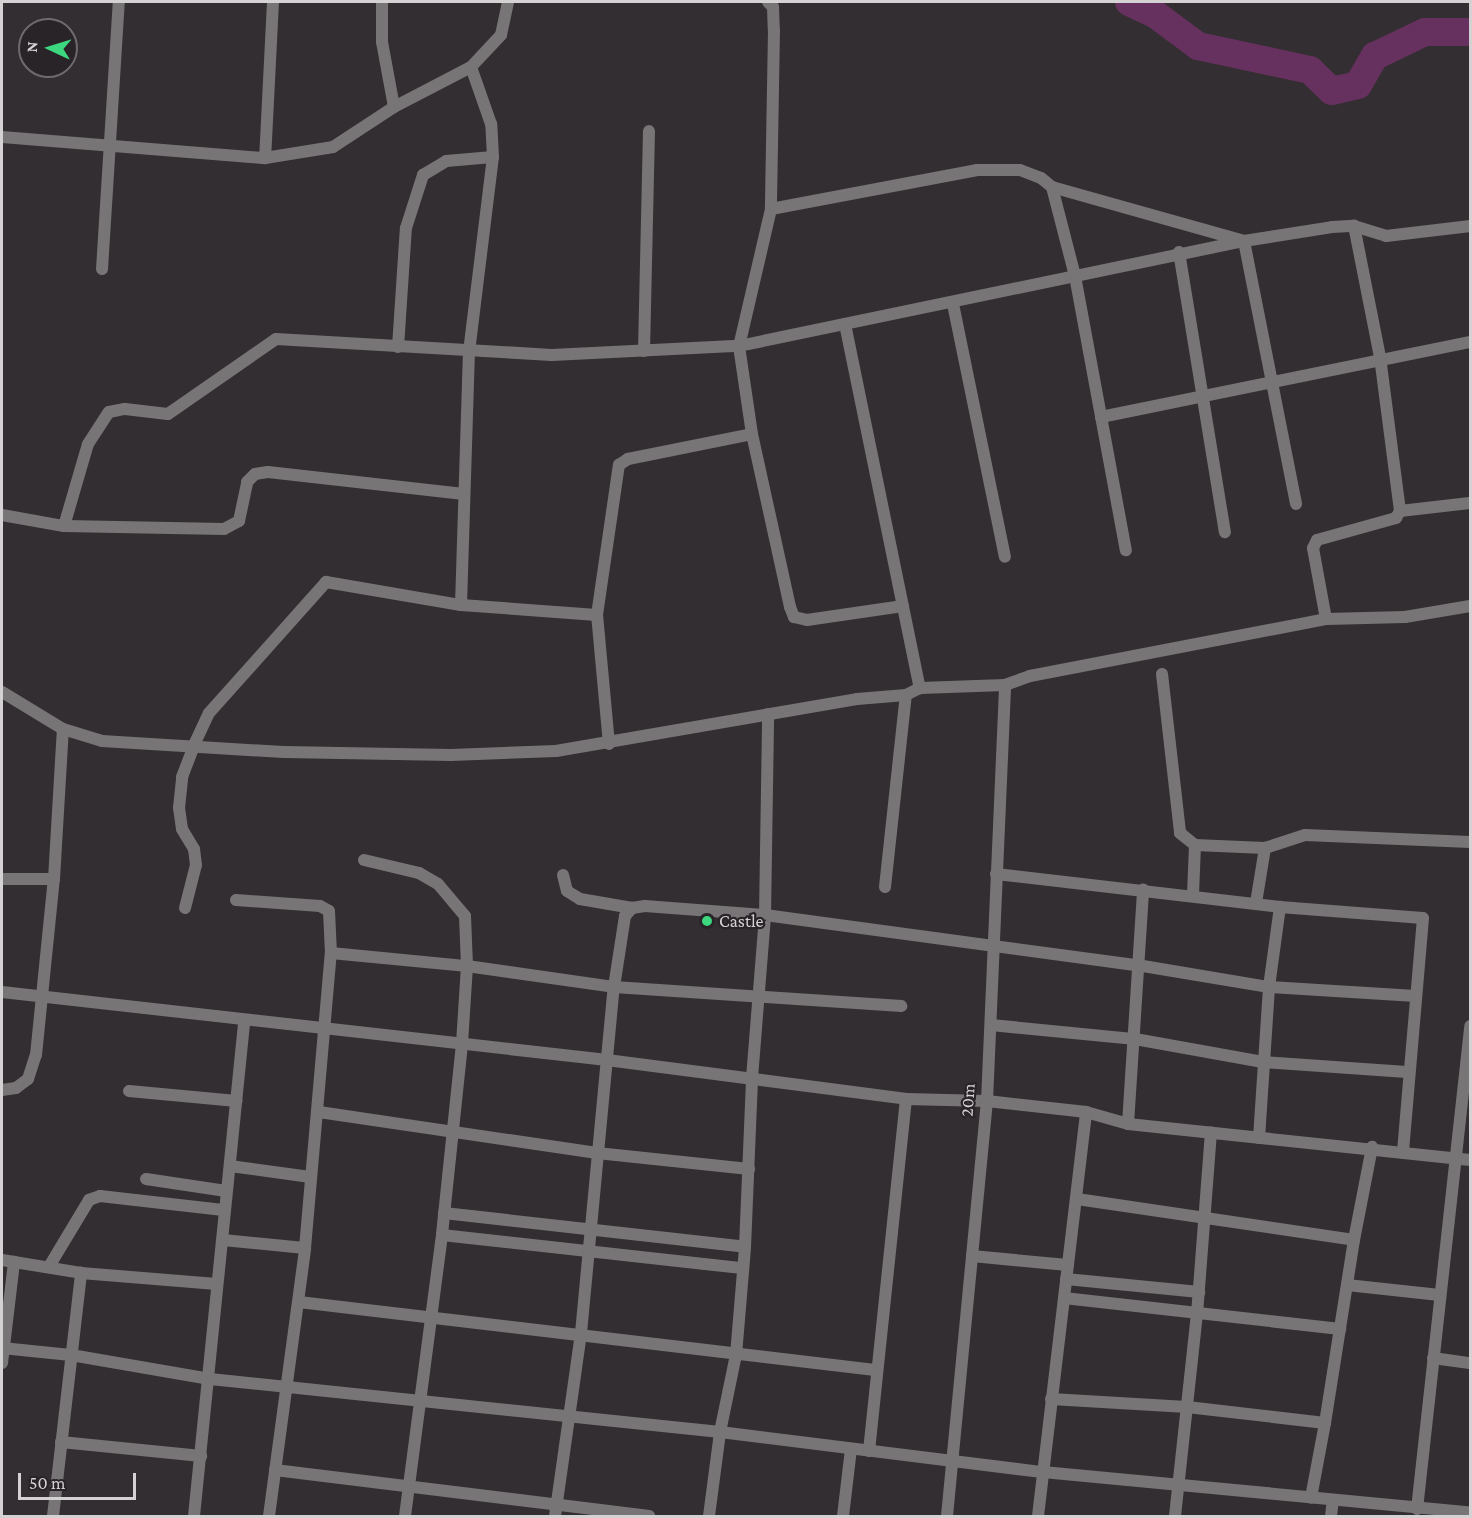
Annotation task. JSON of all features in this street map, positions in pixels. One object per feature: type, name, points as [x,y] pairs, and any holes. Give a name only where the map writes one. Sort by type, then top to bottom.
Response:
[{"type":"street","points":[[102,269],[119,2]]},
{"type":"street","points":[[265,158],[273,2]]},
{"type":"street","points":[[382,2],[382,42],[394,107]]},
{"type":"street","points":[[2,137],[265,158],[333,147],[394,107],[471,67],[501,35],[508,2]]},
{"type":"street","points":[[768,2],[773,7],[774,30],[771,209],[739,346],[752,434],[794,617],[807,620],[903,606]]},
{"type":"street","points":[[461,605],[469,352],[493,157],[491,124],[471,67]]},
{"type":"street","points":[[644,351],[649,131]]},
{"type":"street","points":[[398,347],[406,228],[423,175],[446,161],[493,157]]},
{"type":"street","points":[[771,209],[977,170],[1020,170],[1041,178],[1052,187],[1244,241]]},
{"type":"street","points":[[1052,187],[1075,276],[1126,550]]},
{"type":"street","points":[[64,526],[88,444],[109,412],[125,409],[168,414],[276,339],[469,352],[552,355],[739,346],[953,304],[1179,252],[1244,241],[1354,226],[1386,236],[1470,226]]},
{"type":"street","points":[[1326,619],[1313,548],[1317,540],[1396,518],[1400,512],[1380,357],[1354,226]]},
{"type":"street","points":[[1244,241],[1296,504]]},
{"type":"street","points":[[1179,252],[1225,532]]},
{"type":"street","points":[[953,304],[1005,556]]},
{"type":"street","points":[[845,324],[920,687]]},
{"type":"street","points":[[1101,417],[1380,357],[1470,342]]},
{"type":"street","points":[[609,744],[597,615],[614,480],[619,465],[628,459],[752,434]]},
{"type":"street","points":[[2,515],[64,526],[232,528],[239,521],[246,482],[255,474],[268,472],[464,494]]},
{"type":"street","points":[[1400,512],[1470,502]]},
{"type":"street","points":[[185,908],[196,865],[194,849],[182,829],[179,808],[182,777],[194,745],[209,713],[326,582],[461,605],[597,615]]},
{"type":"street","points":[[2,692],[63,729],[102,741],[284,752],[451,755],[556,751],[609,744],[768,714],[906,695],[920,687],[1005,685],[1030,676],[1326,619],[1406,617],[1470,606]]},
{"type":"street","points":[[1162,674],[1180,833],[1195,845],[1265,848],[1305,835],[1470,843]]},
{"type":"street","name":"20m","points":[[947,1516],[987,1101],[1005,685]]},
{"type":"street","points":[[885,887],[906,695]]},
{"type":"street","points":[[709,1516],[720,1432],[736,1355],[745,1247],[752,1078],[765,915],[768,714]]},
{"type":"street","points":[[2,1090],[16,1088],[28,1079],[36,1055],[44,995],[54,879],[63,729]]},
{"type":"street","points":[[1193,895],[1195,845]]},
{"type":"street","points":[[1256,903],[1265,848]]},
{"type":"street","points":[[364,860],[419,873],[450,895],[465,916],[467,966],[462,1044],[442,1235],[418,1401],[405,1516]]},
{"type":"street","points":[[996,874],[1143,889],[1280,907],[1423,918],[1407,1072],[1402,1152]]},
{"type":"street","points":[[563,875],[567,891],[580,899],[632,908],[645,906],[765,915],[1137,965],[1269,987],[1416,996]]},
{"type":"street","points":[[2,879],[54,879]]},
{"type":"street","points":[[1128,1124],[1143,889]]},
{"type":"street","points":[[236,900],[320,906],[329,911],[331,953],[319,1112],[310,1177],[299,1302],[269,1516]]},
{"type":"street","points":[[1259,1138],[1269,987],[1280,907]]},
{"type":"street","points":[[556,1511],[581,1333],[614,987],[625,916],[632,908]]},
{"type":"street","points":[[331,953],[467,966],[614,987],[901,1006]]},
{"type":"street","points":[[2,992],[44,995],[244,1022],[607,1060],[906,1099],[987,1101],[1086,1112],[1128,1124],[1372,1147],[1470,1160]]},
{"type":"street","points":[[194,1516],[210,1379],[217,1284],[223,1240],[223,1210],[230,1166],[244,1022]]},
{"type":"street","points":[[991,1025],[1135,1039],[1263,1062],[1407,1072]]},
{"type":"street","points":[[1417,1509],[1470,1026]]},
{"type":"street","points":[[129,1091],[237,1101]]},
{"type":"street","points":[[869,1451],[875,1370],[906,1099]]},
{"type":"street","points":[[319,1112],[597,1153],[750,1168]]},
{"type":"street","points":[[1038,1516],[1086,1112]]},
{"type":"street","points":[[1175,1516],[1197,1314],[1211,1133]]},
{"type":"street","points":[[1311,1498],[1354,1240],[1372,1147]]},
{"type":"street","points":[[230,1166],[310,1177]]},
{"type":"street","points":[[146,1179],[226,1191]]},
{"type":"street","points":[[50,1265],[89,1200],[100,1196],[223,1210]]},
{"type":"street","points":[[1077,1199],[1206,1216],[1354,1240]]},
{"type":"street","points":[[444,1213],[745,1247]]},
{"type":"street","points":[[442,1235],[742,1268]]},
{"type":"street","points":[[223,1240],[305,1248]]},
{"type":"street","points":[[972,1256],[1068,1265]]},
{"type":"street","points":[[2,1363],[8,1261],[50,1265],[81,1273],[217,1284]]},
{"type":"street","points":[[53,1516],[81,1273]]},
{"type":"street","points":[[1066,1279],[1199,1292]]},
{"type":"street","points":[[1347,1285],[1439,1295]]},
{"type":"street","points":[[1064,1298],[1340,1329]]},
{"type":"street","points":[[299,1302],[432,1315],[736,1355],[875,1370]]},
{"type":"street","points":[[2,1348],[71,1355],[210,1379],[720,1432],[1043,1472],[1417,1509],[1470,1512]]},
{"type":"street","points":[[1433,1358],[1470,1363]]},
{"type":"street","points":[[1051,1399],[1187,1407],[1325,1423]]},
{"type":"street","points":[[61,1442],[201,1456]]},
{"type":"street","points":[[843,1516],[851,1449]]},
{"type":"street","points":[[275,1470],[408,1484],[556,1511],[650,1516]]},
{"type":"street","points":[[1331,1516],[1333,1500]]},
{"type":"waterway","points":[[1129,2],[1155,14],[1198,46],[1310,70],[1332,91],[1358,85],[1375,56],[1425,32],[1470,32]]},
{"type":"place","name":"Castle","points":[[707,921]]}]
